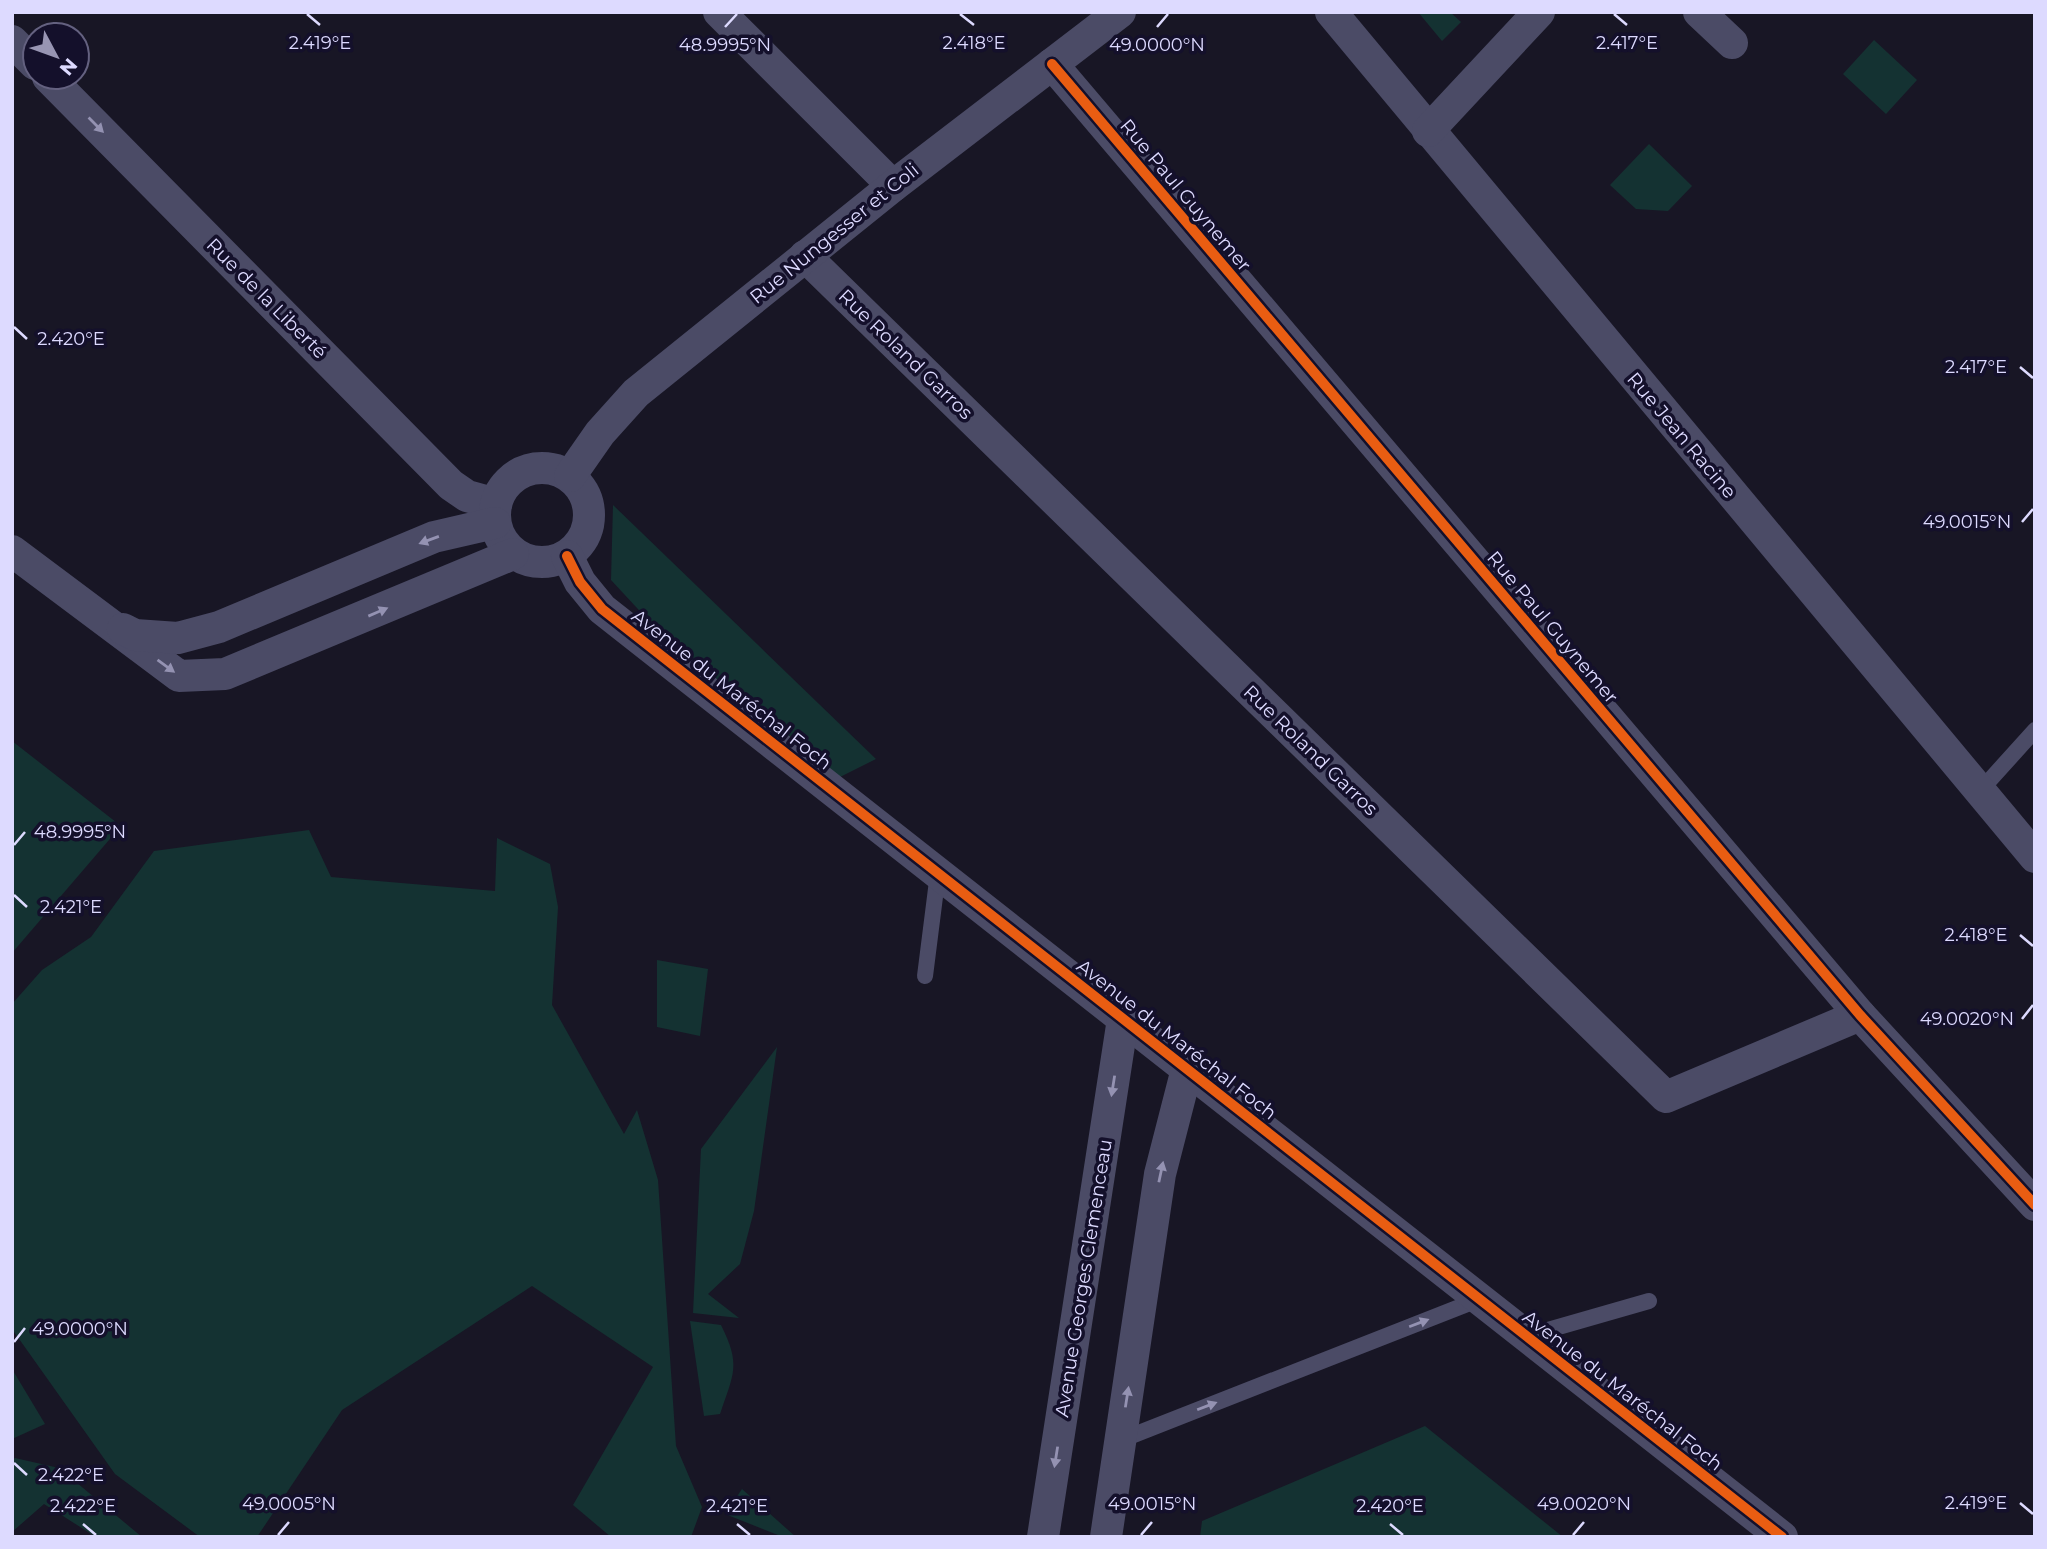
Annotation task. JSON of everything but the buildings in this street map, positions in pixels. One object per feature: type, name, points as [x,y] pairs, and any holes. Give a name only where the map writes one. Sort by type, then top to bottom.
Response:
[{"type":"street","points":[[719,12],[893,186]]},
{"type":"street","name":"Rue Nungesser et Coli","points":[[570,476],[600,433],[636,393],[893,186],[1120,12]]},
{"type":"street","name":"Rue Jean Racine","points":[[1331,12],[2035,857]]},
{"type":"street","points":[[1429,131],[1539,12]]},
{"type":"street","points":[[1699,12],[1732,43]]},
{"type":"street","name":"Rue Paul Guynemer","points":[[1052,64],[1860,1016],[2035,1205]]},
{"type":"street","name":"Rue de la Liberté","points":[[62,91],[451,485],[495,513]]},
{"type":"street","name":"Rue Roland Garros","points":[[805,256],[1666,1097],[1860,1016]]},
{"type":"street","points":[[535,468],[554,469],[570,476],[583,490],[590,508],[589,527],[581,544],[567,556],[550,562],[531,562],[513,554],[501,540],[495,513],[504,486],[517,474],[535,468]]},
{"type":"street","points":[[91,612],[135,635],[178,638],[219,627],[495,513]]},
{"type":"street","points":[[12,551],[179,676],[225,674],[513,554]]},
{"type":"street","name":"Avenue du Maréchal Foch","points":[[567,556],[580,582],[602,609],[1782,1537]]},
{"type":"street","name":"Avenue Georges Clemenceau","points":[[1043,1537],[1123,1019]]},
{"type":"street","points":[[1106,1537],[1160,1174],[1187,1069]]},
{"type":"lane","points":[[1980,791],[2035,730]]},
{"type":"lane","points":[[925,976],[938,873]]},
{"type":"lane","points":[[1121,1440],[1480,1299]]},
{"type":"lane","points":[[1527,1336],[1649,1301]]},
{"type":"green space","points":[[1418,12],[1450,12],[1461,22],[1442,41]]},
{"type":"green space","points":[[1874,40],[1917,80],[1886,114],[1843,74]]},
{"type":"green space","points":[[1649,144],[1692,186],[1668,211],[1636,209],[1610,185]]},
{"type":"green space","points":[[613,505],[876,759],[836,779],[688,663],[611,580]]},
{"type":"green space","points":[[12,741],[121,826],[12,953]]},
{"type":"green space","points":[[309,830],[331,877],[495,891],[497,838],[550,864],[558,907],[552,1005],[624,1134],[637,1110],[658,1180],[676,1446],[702,1507],[691,1537],[611,1537],[573,1505],[653,1367],[532,1286],[342,1410],[257,1537],[200,1537],[115,1474],[12,1329],[12,1004],[42,970],[91,937],[154,851]]},
{"type":"green space","points":[[657,960],[708,969],[700,1036],[657,1027]]},
{"type":"green space","points":[[777,1047],[754,1211],[740,1264],[708,1294],[739,1318],[693,1313],[701,1149]]},
{"type":"green space","points":[[690,1321],[721,1325],[731,1350],[732,1378],[720,1414],[704,1416]]},
{"type":"green space","points":[[12,1369],[45,1424],[12,1439]]},
{"type":"green space","points":[[1425,1426],[1563,1537],[1200,1537],[1202,1521]]},
{"type":"green space","points":[[15,1458],[59,1468],[142,1537],[96,1537],[44,1504],[12,1532],[12,1460]]},
{"type":"green space","points":[[742,1489],[796,1537],[783,1537],[725,1514]]},
{"type":"cycle path","points":[[1052,64],[1860,1015],[2035,1205]]},
{"type":"cycle path","points":[[567,556],[580,582],[602,609],[1782,1537]]}]
